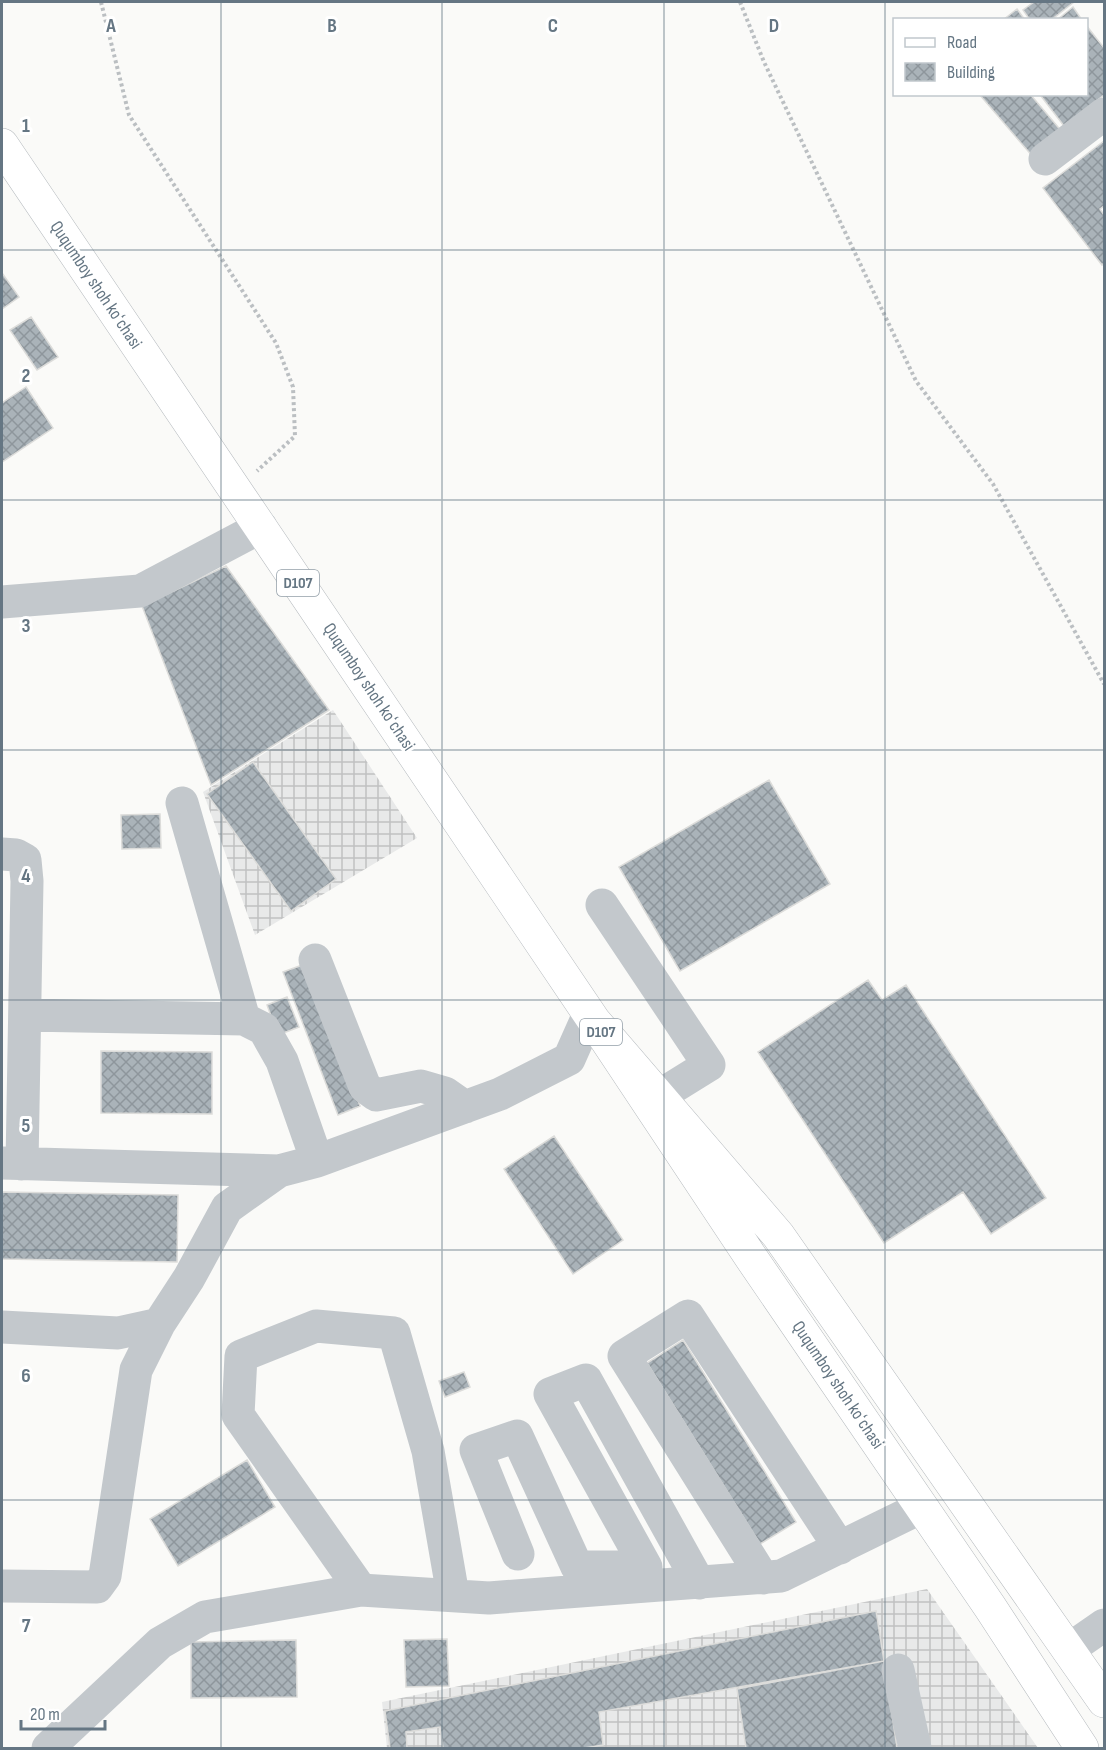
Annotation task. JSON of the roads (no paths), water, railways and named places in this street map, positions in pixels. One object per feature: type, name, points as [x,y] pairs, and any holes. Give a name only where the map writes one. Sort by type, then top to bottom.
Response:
[{"type":"main road","name":"Ququmboy shoh koʻchasi","points":[[2,145],[743,1247],[922,1508],[1082,1749]]},
{"type":"main road","name":"Ququmboy shoh koʻchasi","points":[[591,1018],[778,1235],[1104,1701]]},
{"type":"street","points":[[1045,159],[1104,114]]},
{"type":"street","points":[[2,603],[140,591],[261,527]]},
{"type":"street","points":[[182,803],[244,1019]]},
{"type":"street","points":[[2,854],[16,855],[25,860],[27,881],[25,1015],[12,1163],[279,1171],[317,1161],[500,1094],[569,1059],[591,1018]]},
{"type":"street","points":[[602,905],[710,1065],[659,1096]]},
{"type":"street","points":[[315,960],[365,1087],[376,1095],[421,1086],[445,1093],[465,1107]]},
{"type":"street","points":[[25,1015],[244,1019],[264,1029],[282,1061],[317,1161]]},
{"type":"street","points":[[2,1586],[97,1587],[105,1576],[136,1370],[159,1324],[189,1278],[227,1208],[279,1171]]},
{"type":"street","points":[[763,1578],[624,1356],[688,1316],[840,1548]]},
{"type":"street","points":[[2,1327],[118,1333],[159,1324]]},
{"type":"street","points":[[362,1590],[238,1415],[241,1356],[316,1326],[394,1333],[428,1451],[453,1595]]},
{"type":"street","points":[[518,1554],[476,1450],[517,1436],[576,1567],[646,1567],[549,1394],[586,1380],[699,1582]]},
{"type":"street","points":[[48,1749],[160,1643],[205,1617],[362,1590],[489,1598],[781,1576],[922,1508]]},
{"type":"street","points":[[1068,1650],[1104,1625]]},
{"type":"street","points":[[898,1670],[915,1749]]}]
